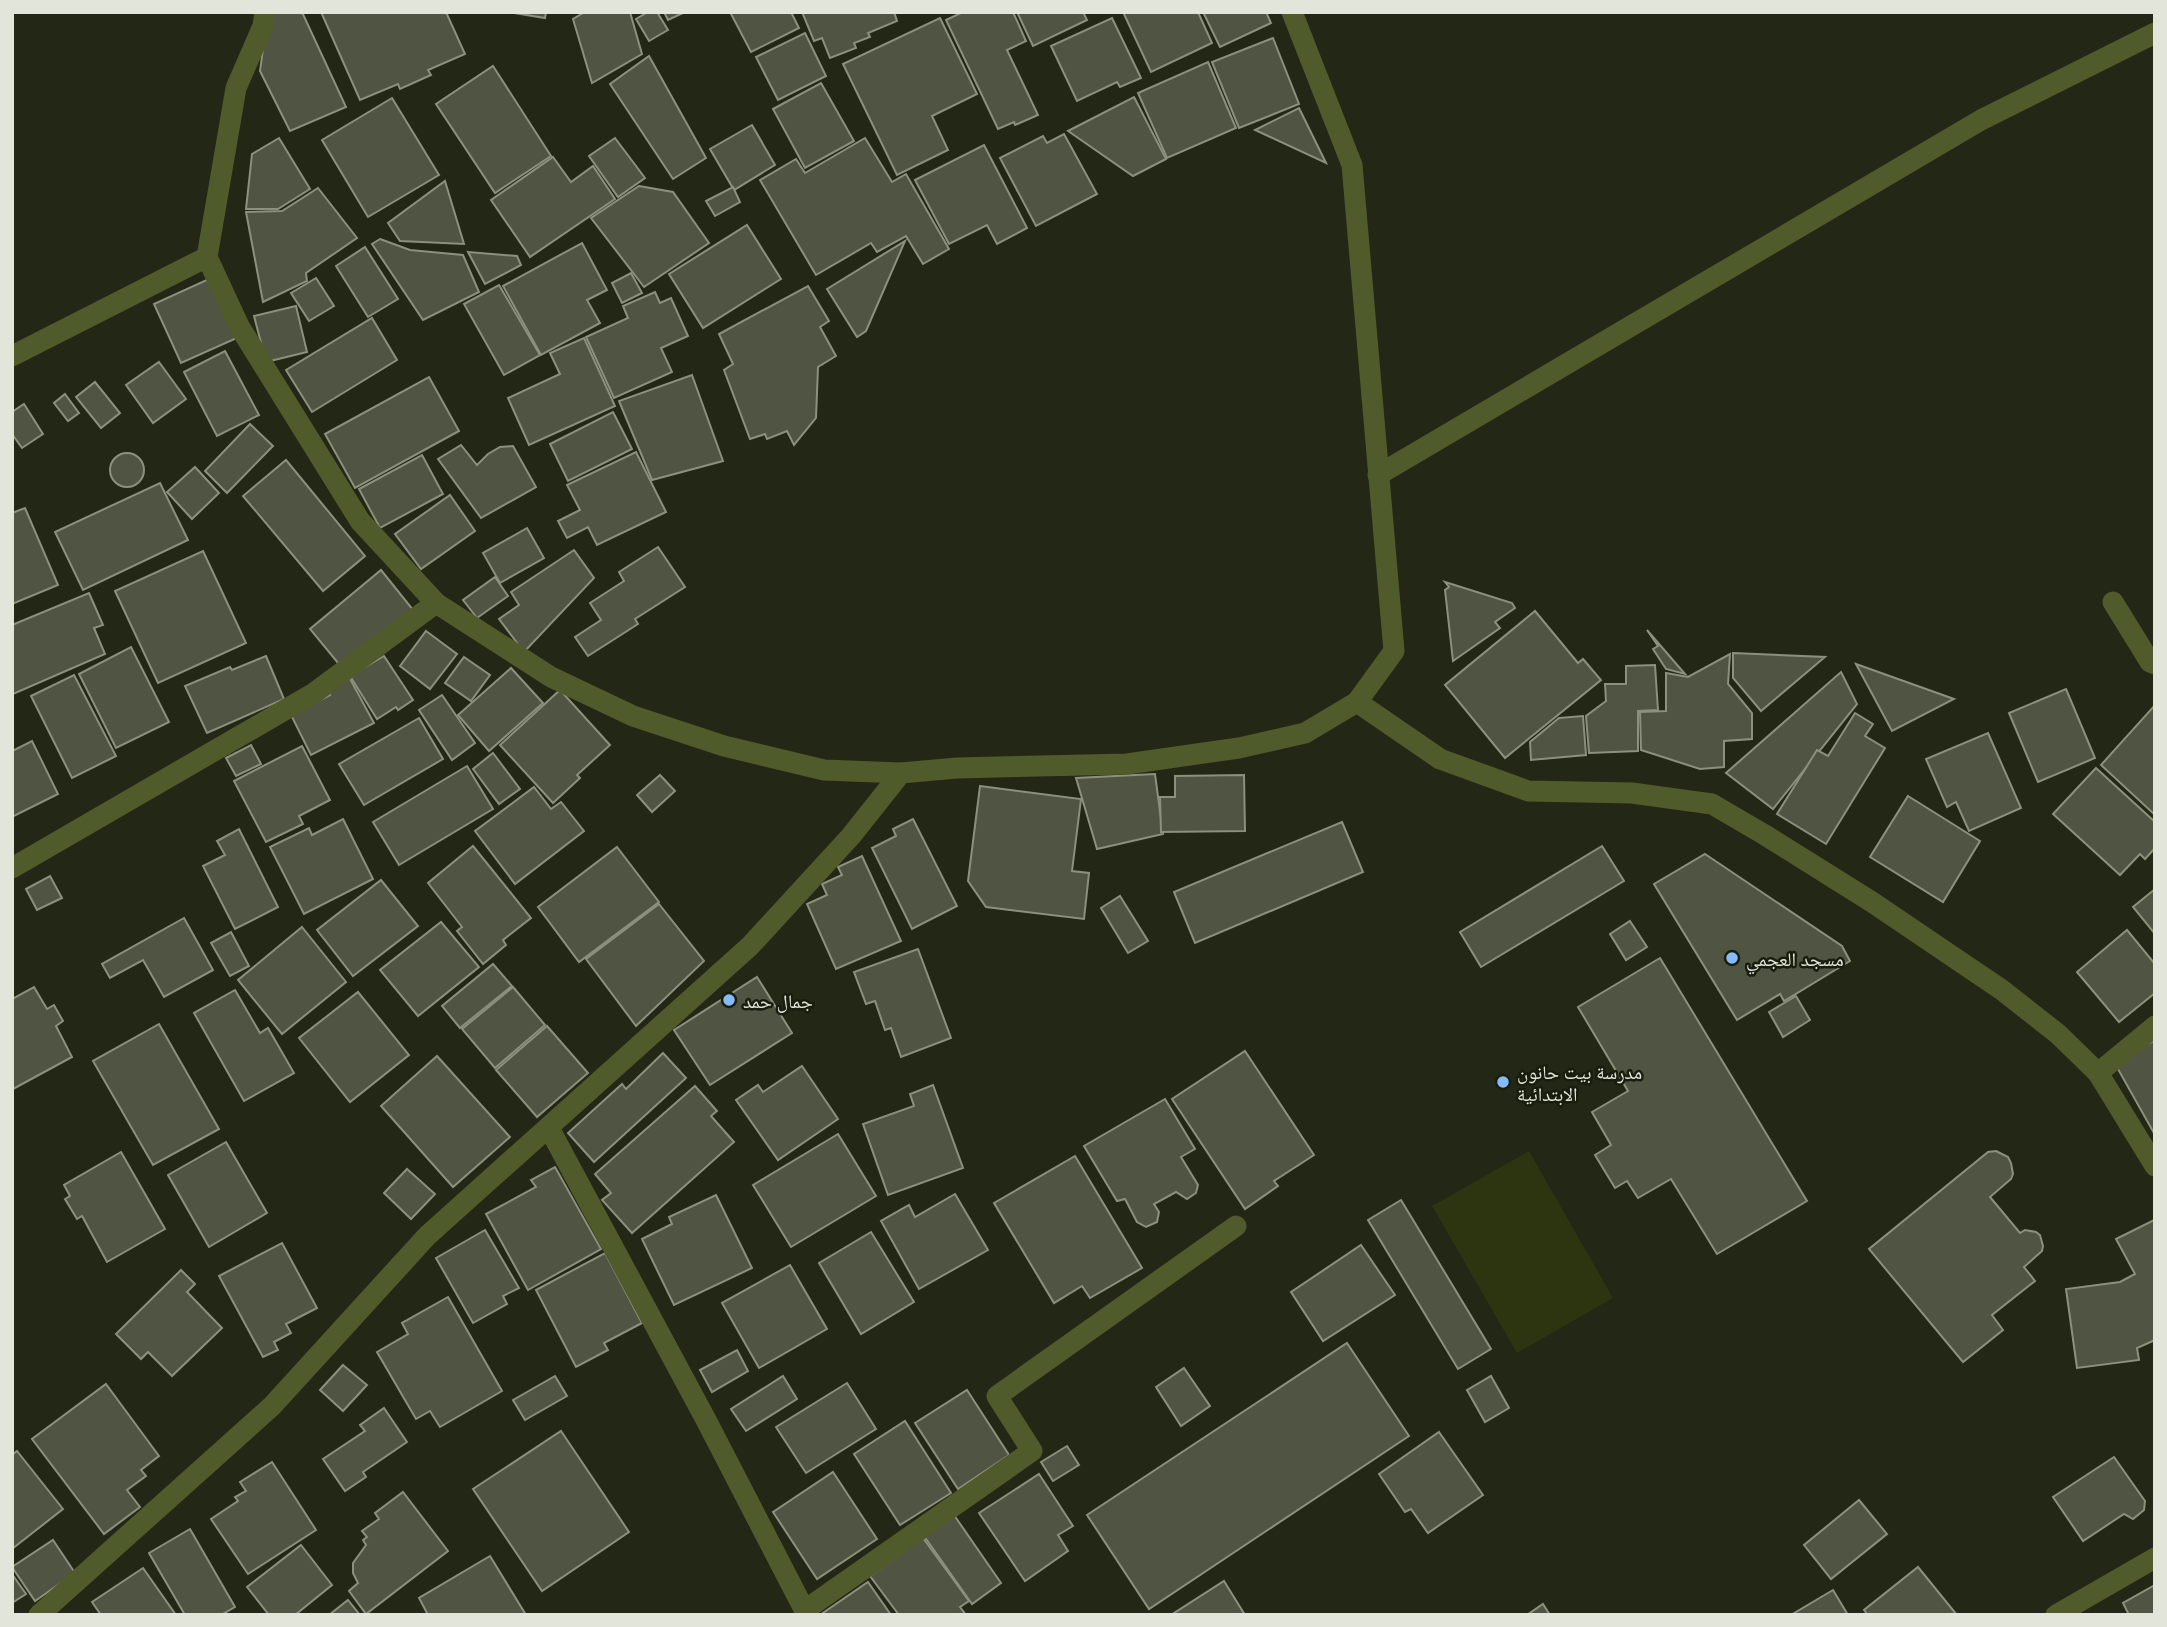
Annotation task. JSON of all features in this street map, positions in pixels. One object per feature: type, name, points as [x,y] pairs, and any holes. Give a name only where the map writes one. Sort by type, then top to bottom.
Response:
[{"type":"street","points":[[265,12],[263,26],[236,88],[207,257],[239,326],[360,521],[436,603],[551,677],[634,716],[724,746],[824,770],[901,773],[957,768],[1128,764],[1239,748],[1305,733],[1357,702],[1394,651],[1352,165],[1292,12]]},
{"type":"street","points":[[1378,475],[1981,120],[2155,33]]},
{"type":"street","points":[[12,356],[207,257]]},
{"type":"street","points":[[2113,602],[2150,662],[2155,664]]},
{"type":"street","points":[[12,868],[314,693],[436,603]]},
{"type":"street","points":[[1357,702],[1440,759],[1528,791],[1632,793],[1712,804],[1872,902],[2003,990],[2058,1034],[2098,1073],[2155,1167]]},
{"type":"street","points":[[39,1615],[272,1406],[427,1236],[750,946],[851,836],[901,773]]},
{"type":"street","points":[[2098,1073],[2155,1026]]},
{"type":"street","points":[[549,1128],[806,1612],[1032,1451],[997,1396],[1236,1226]]},
{"type":"street","points":[[2056,1615],[2155,1558]]},
{"type":"green space","points":[[1529,1151],[1613,1298],[1517,1353],[1432,1206]]},
{"type":"building","points":[[268,12],[302,12],[346,107],[290,131],[260,71]]},
{"type":"building","points":[[321,12],[446,12],[465,54],[428,70],[431,75],[400,89],[398,84],[360,100]]},
{"type":"building","points":[[508,12],[546,12],[545,18]]},
{"type":"building","points":[[585,12],[630,12],[642,54],[592,83],[573,19]]},
{"type":"building","points":[[648,12],[657,12],[668,30],[649,41],[636,19]]},
{"type":"building","points":[[664,12],[685,12],[668,20]]},
{"type":"building","points":[[730,12],[791,12],[799,28],[751,52]]},
{"type":"building","points":[[802,12],[894,12],[897,21],[868,33],[870,37],[854,43],[856,48],[830,58],[822,38],[814,41]]},
{"type":"building","points":[[963,12],[1013,12],[1026,41],[1007,50],[1038,115],[998,129],[946,20]]},
{"type":"building","points":[[1017,12],[1083,12],[1087,20],[1033,46]]},
{"type":"building","points":[[1123,12],[1198,12],[1212,43],[1151,72]]},
{"type":"building","points":[[1203,12],[1266,12],[1271,23],[1220,47]]},
{"type":"building","points":[[940,18],[977,94],[932,116],[948,150],[897,175],[843,64]]},
{"type":"building","points":[[1112,18],[1141,78],[1120,87],[1117,82],[1077,101],[1051,46]]},
{"type":"building","points":[[805,33],[826,76],[778,100],[756,57]]},
{"type":"building","points":[[1273,38],[1299,104],[1239,128],[1212,62]]},
{"type":"building","points":[[649,56],[706,158],[673,179],[610,84]]},
{"type":"building","points":[[1208,62],[1236,128],[1167,158],[1138,93]]},
{"type":"building","points":[[493,66],[551,156],[495,193],[436,104]]},
{"type":"building","points":[[821,83],[854,141],[805,168],[773,109]]},
{"type":"building","points":[[1134,97],[1166,159],[1133,176],[1068,131]]},
{"type":"building","points":[[392,98],[439,175],[368,217],[322,140]]},
{"type":"building","points":[[1299,108],[1326,163],[1255,130]]},
{"type":"building","points":[[752,125],[775,165],[734,190],[710,149]]},
{"type":"building","points":[[1064,134],[1097,194],[1036,226],[1000,158],[1043,136],[1047,143]]},
{"type":"building","points":[[279,138],[310,189],[278,209],[246,209],[252,154]]},
{"type":"building","points":[[615,138],[645,178],[618,197],[589,156]]},
{"type":"building","points":[[865,138],[892,182],[906,174],[949,249],[923,264],[906,236],[877,252],[871,243],[816,275],[760,180],[796,159],[805,173]]},
{"type":"building","points":[[984,145],[1027,228],[997,244],[987,225],[949,244],[915,180]]},
{"type":"building","points":[[553,157],[571,182],[593,166],[615,199],[530,257],[491,200]]},
{"type":"building","points":[[445,181],[464,244],[400,241],[388,223]]},
{"type":"building","points":[[639,186],[673,192],[709,243],[644,287],[591,218]]},
{"type":"building","points":[[733,187],[740,202],[715,216],[706,201]]},
{"type":"building","points":[[318,188],[357,238],[306,273],[307,281],[263,302],[246,212],[282,211]]},
{"type":"building","points":[[747,225],[781,279],[703,328],[669,274]]},
{"type":"building","points":[[380,239],[410,250],[463,255],[479,292],[423,320],[372,244]]},
{"type":"building","points":[[905,241],[866,331],[857,337],[827,289]]},
{"type":"building","points":[[582,243],[607,290],[587,300],[600,323],[541,355],[503,286]]},
{"type":"building","points":[[365,247],[398,299],[368,317],[336,266]]},
{"type":"building","points":[[468,252],[517,256],[521,265],[485,284]]},
{"type":"building","points":[[631,273],[642,293],[622,303],[612,283]]},
{"type":"building","points":[[211,278],[239,337],[181,363],[154,304]]},
{"type":"building","points":[[316,278],[334,306],[309,321],[291,293]]},
{"type":"building","points":[[499,285],[540,355],[504,375],[464,304]]},
{"type":"building","points":[[808,286],[829,321],[820,327],[836,356],[818,367],[816,418],[794,445],[787,431],[767,439],[765,434],[750,439],[724,370],[733,364],[719,334]]},
{"type":"building","points":[[655,292],[660,303],[671,298],[688,336],[661,348],[672,372],[614,398],[586,337],[628,318],[623,306]]},
{"type":"building","points":[[296,306],[307,352],[266,362],[254,316]]},
{"type":"building","points":[[372,318],[397,360],[312,412],[286,370]]},
{"type":"building","points":[[584,338],[615,406],[529,445],[508,398],[560,374],[550,353]]},
{"type":"building","points":[[225,351],[259,415],[217,436],[184,372]]},
{"type":"building","points":[[159,362],[186,399],[153,423],[126,385]]},
{"type":"building","points":[[692,375],[723,461],[652,480],[619,401]]},
{"type":"building","points":[[429,377],[459,431],[355,488],[325,434]]},
{"type":"building","points":[[95,382],[120,413],[101,428],[76,397]]},
{"type":"building","points":[[65,394],[79,413],[68,421],[54,403]]},
{"type":"building","points":[[24,404],[43,434],[22,448],[12,434],[12,412]]},
{"type":"building","points":[[613,412],[632,449],[568,481],[550,444]]},
{"type":"building","points":[[250,424],[273,446],[227,493],[205,471]]},
{"type":"building","points":[[461,445],[477,465],[500,447],[513,446],[536,487],[481,518],[438,459]]},
{"type":"building","points":[[636,452],[666,512],[597,545],[588,527],[567,538],[558,521],[580,510],[567,485]]},
{"type":"building","points":[[127,453],[139,458],[144,470],[139,482],[127,487],[115,482],[110,470],[115,458]]},
{"type":"building","points":[[422,455],[443,494],[380,528],[359,489]]},
{"type":"building","points":[[286,460],[365,556],[323,591],[243,496]]},
{"type":"building","points":[[195,467],[219,493],[192,519],[167,492]]},
{"type":"building","points":[[160,483],[188,540],[83,590],[55,532]]},
{"type":"building","points":[[450,495],[475,531],[421,569],[395,534]]},
{"type":"building","points":[[25,508],[58,585],[12,604],[12,513]]},
{"type":"building","points":[[527,528],[544,558],[500,583],[483,553]]},
{"type":"building","points":[[658,547],[685,587],[635,619],[638,624],[588,656],[575,637],[601,620],[590,603],[624,581],[619,572]]},
{"type":"building","points":[[574,550],[594,578],[524,652],[499,619],[519,605],[511,592]]},
{"type":"building","points":[[203,551],[246,643],[158,683],[115,591]]},
{"type":"building","points":[[381,570],[414,611],[343,669],[310,629]]},
{"type":"building","points":[[495,577],[508,596],[477,618],[463,600]]},
{"type":"building","points":[[1445,582],[1512,603],[1515,608],[1495,622],[1500,628],[1453,661],[1445,590],[1449,587]]},
{"type":"building","points":[[89,593],[103,625],[94,628],[105,654],[13,694],[12,625]]},
{"type":"building","points":[[1535,611],[1578,663],[1583,659],[1601,680],[1505,758],[1445,685]]},
{"type":"building","points":[[1647,630],[1685,674],[1666,669],[1653,649],[1658,646]]},
{"type":"building","points":[[426,631],[457,654],[430,689],[400,666]]},
{"type":"building","points":[[131,647],[169,722],[116,748],[79,674]]},
{"type":"building","points":[[1733,653],[1825,657],[1761,711],[1733,678]]},
{"type":"building","points":[[1730,654],[1728,684],[1752,713],[1752,739],[1724,741],[1724,767],[1700,769],[1641,750],[1640,712],[1666,711],[1666,673],[1688,677]]},
{"type":"building","points":[[266,656],[284,699],[207,733],[185,686],[230,667],[232,670]]},
{"type":"building","points":[[384,656],[413,700],[377,719],[350,676]]},
{"type":"building","points":[[464,657],[490,675],[471,701],[445,683]]},
{"type":"building","points":[[1856,664],[1954,699],[1892,731]]},
{"type":"building","points":[[1655,665],[1658,710],[1638,711],[1638,751],[1589,753],[1586,716],[1606,701],[1605,684],[1626,684],[1626,666]]},
{"type":"building","points":[[511,668],[543,703],[489,751],[458,715]]},
{"type":"building","points":[[1841,672],[1857,704],[1773,809],[1726,773]]},
{"type":"building","points":[[74,675],[116,756],[72,778],[31,696]]},
{"type":"building","points":[[348,675],[374,723],[311,755],[291,715],[330,695],[326,686]]},
{"type":"building","points":[[2066,689],[2095,758],[2038,782],[2009,713]]},
{"type":"building","points":[[560,690],[610,745],[577,775],[580,778],[553,803],[500,745]]},
{"type":"building","points":[[442,695],[475,743],[452,760],[419,710]]},
{"type":"building","points":[[2155,705],[2155,815],[2101,765]]},
{"type":"building","points":[[1855,713],[1873,724],[1865,736],[1885,748],[1826,844],[1777,814],[1817,750],[1828,756]]},
{"type":"building","points":[[1583,716],[1586,755],[1531,760],[1530,742],[1559,718]]},
{"type":"building","points":[[419,718],[443,759],[364,805],[339,764]]},
{"type":"building","points":[[1988,733],[2021,808],[1969,831],[1956,802],[1947,807],[1926,759]]},
{"type":"building","points":[[32,741],[58,794],[12,817],[12,751]]},
{"type":"building","points":[[251,745],[261,764],[236,776],[226,758]]},
{"type":"building","points":[[302,746],[330,800],[299,816],[303,824],[266,842],[234,781]]},
{"type":"building","points":[[493,753],[520,789],[499,804],[473,769]]},
{"type":"building","points":[[467,766],[493,809],[399,865],[373,822]]},
{"type":"building","points":[[2096,768],[2155,822],[2155,848],[2145,859],[2140,854],[2120,875],[2053,814]]},
{"type":"building","points":[[1155,774],[1163,834],[1097,849],[1076,778]]},
{"type":"building","points":[[660,775],[675,791],[652,812],[637,795]]},
{"type":"building","points":[[1244,775],[1245,831],[1161,832],[1160,797],[1175,797],[1175,776]]},
{"type":"building","points":[[980,786],[1081,799],[1072,871],[1089,873],[1084,919],[986,907],[968,881]]},
{"type":"building","points":[[534,787],[551,809],[561,802],[584,831],[515,884],[475,831]]},
{"type":"building","points":[[1908,796],[1980,841],[1943,902],[1870,857]]},
{"type":"building","points":[[343,819],[373,879],[304,914],[270,847],[309,828],[312,835]]},
{"type":"building","points":[[913,819],[957,906],[912,929],[872,848],[896,836],[893,829]]},
{"type":"building","points":[[1342,822],[1363,872],[1195,943],[1174,892]]},
{"type":"building","points":[[239,829],[278,907],[235,929],[203,866],[225,855],[217,841]]},
{"type":"building","points":[[473,846],[531,918],[503,940],[506,945],[483,964],[457,931],[462,927],[428,883]]},
{"type":"building","points":[[1602,846],[1624,881],[1481,967],[1460,932]]},
{"type":"building","points":[[617,847],[659,902],[579,962],[538,907]]},
{"type":"building","points":[[1705,854],[1842,946],[1850,961],[1784,1001],[1780,994],[1737,1020],[1654,884]]},
{"type":"building","points":[[862,856],[901,941],[836,969],[807,904],[827,895],[822,884],[842,875],[838,867]]},
{"type":"building","points":[[50,876],[62,898],[37,910],[26,889]]},
{"type":"building","points":[[381,880],[418,926],[353,976],[317,930]]},
{"type":"building","points":[[2155,889],[2155,934],[2133,907]]},
{"type":"building","points":[[1120,896],[1148,941],[1128,953],[1101,908]]},
{"type":"building","points":[[659,904],[704,961],[636,1026],[586,959]]},
{"type":"building","points":[[184,918],[213,970],[164,997],[143,960],[110,978],[102,964]]},
{"type":"building","points":[[1630,921],[1647,947],[1626,960],[1610,934]]},
{"type":"building","points":[[441,922],[479,967],[418,1016],[380,970]]},
{"type":"building","points":[[302,927],[346,982],[282,1034],[238,980]]},
{"type":"building","points":[[2127,930],[2155,964],[2155,993],[2119,1022],[2077,972]]},
{"type":"building","points":[[231,932],[249,966],[230,976],[211,943]]},
{"type":"building","points":[[918,949],[951,1038],[901,1057],[891,1028],[885,1030],[875,1001],[866,1004],[854,972]]},
{"type":"building","points":[[1660,958],[1807,1201],[1717,1254],[1671,1179],[1638,1198],[1627,1181],[1615,1188],[1595,1155],[1611,1145],[1592,1112],[1628,1091],[1578,1007]]},
{"type":"building","points":[[493,964],[512,986],[460,1028],[442,1006]]},
{"type":"building","points":[[757,977],[792,1033],[710,1085],[674,1030]]},
{"type":"building","points":[[34,987],[47,1009],[54,1005],[63,1021],[56,1026],[72,1057],[13,1089],[12,999]]},
{"type":"building","points":[[513,987],[545,1025],[495,1068],[462,1029]]},
{"type":"building","points":[[235,990],[260,1033],[268,1028],[294,1073],[244,1101],[194,1013]]},
{"type":"building","points":[[358,992],[409,1055],[350,1102],[299,1038]]},
{"type":"building","points":[[1796,996],[1810,1020],[1783,1037],[1769,1012]]},
{"type":"building","points":[[159,1024],[219,1129],[153,1165],[93,1061]]},
{"type":"building","points":[[547,1026],[588,1073],[537,1117],[496,1070]]},
{"type":"building","points":[[2155,1040],[2155,1135],[2114,1062]]},
{"type":"building","points":[[1245,1051],[1314,1155],[1274,1181],[1278,1186],[1245,1209],[1172,1099]]},
{"type":"building","points":[[663,1053],[686,1078],[594,1162],[568,1133],[622,1084],[626,1089]]},
{"type":"building","points":[[437,1056],[510,1137],[453,1187],[381,1106]]},
{"type":"building","points":[[802,1066],[838,1119],[778,1160],[736,1100],[758,1085],[763,1092]]},
{"type":"building","points":[[933,1085],[963,1168],[888,1195],[863,1124],[914,1106],[910,1094]]},
{"type":"building","points":[[695,1086],[717,1111],[711,1116],[734,1142],[632,1233],[602,1200],[611,1193],[595,1174]]},
{"type":"building","points":[[1165,1099],[1195,1149],[1181,1157],[1198,1185],[1196,1193],[1187,1199],[1176,1192],[1154,1204],[1159,1212],[1157,1222],[1146,1227],[1137,1222],[1125,1199],[1117,1201],[1084,1146]]},
{"type":"building","points":[[838,1134],[876,1196],[791,1247],[753,1185]]},
{"type":"building","points":[[226,1142],[267,1213],[209,1247],[168,1175]]},
{"type":"building","points":[[1996,1151],[2008,1157],[2013,1174],[2011,1179],[1990,1197],[2020,1233],[2025,1230],[2036,1232],[2040,1235],[2043,1246],[2042,1251],[2024,1267],[2035,1281],[1992,1315],[2003,1330],[1963,1362],[1869,1249],[1988,1152]]},
{"type":"building","points":[[121,1152],[165,1229],[107,1262],[82,1216],[77,1219],[65,1199],[70,1196],[64,1185]]},
{"type":"building","points":[[1075,1156],[1142,1268],[1090,1298],[1082,1286],[1054,1303],[994,1203]]},
{"type":"building","points":[[555,1167],[601,1249],[528,1290],[486,1214],[536,1187],[531,1180]]},
{"type":"building","points":[[407,1169],[435,1194],[411,1219],[384,1193]]},
{"type":"building","points":[[955,1194],[988,1250],[919,1289],[881,1221],[909,1205],[915,1217]]},
{"type":"building","points":[[716,1195],[752,1268],[674,1305],[642,1239],[672,1224],[669,1217]]},
{"type":"building","points":[[1401,1200],[1491,1349],[1458,1369],[1368,1220]]},
{"type":"building","points":[[2154,1220],[2155,1340],[2137,1348],[2139,1360],[2077,1368],[2066,1289],[2120,1282],[2135,1274],[2116,1239]]},
{"type":"building","points":[[485,1230],[519,1288],[503,1296],[507,1304],[473,1323],[436,1258]]},
{"type":"building","points":[[871,1232],[914,1302],[861,1334],[819,1263]]},
{"type":"building","points":[[282,1243],[317,1308],[286,1324],[291,1333],[274,1342],[278,1350],[263,1357],[219,1276]]},
{"type":"building","points":[[1361,1245],[1395,1295],[1323,1341],[1291,1292]]},
{"type":"building","points":[[605,1253],[642,1323],[604,1343],[608,1350],[576,1367],[536,1290]]},
{"type":"building","points":[[790,1265],[827,1329],[759,1368],[722,1303]]},
{"type":"building","points":[[181,1270],[195,1284],[187,1292],[222,1328],[172,1376],[148,1352],[141,1359],[116,1334]]},
{"type":"building","points":[[448,1297],[502,1391],[440,1427],[430,1411],[416,1419],[377,1352],[408,1334],[402,1323]]},
{"type":"building","points":[[1347,1343],[1409,1436],[1149,1609],[1087,1515]]},
{"type":"building","points":[[737,1350],[748,1371],[712,1392],[700,1370]]},
{"type":"building","points":[[343,1365],[367,1385],[343,1411],[320,1390]]},
{"type":"building","points":[[1184,1368],[1210,1406],[1181,1426],[1156,1387]]},
{"type":"building","points":[[555,1376],[567,1396],[525,1420],[513,1400]]},
{"type":"building","points":[[783,1376],[797,1399],[746,1431],[731,1409]]},
{"type":"building","points":[[1491,1376],[1509,1408],[1485,1422],[1467,1390]]},
{"type":"building","points":[[847,1383],[876,1429],[806,1473],[776,1427]]},
{"type":"building","points":[[106,1384],[159,1456],[141,1470],[146,1476],[127,1490],[140,1507],[104,1534],[32,1439]]},
{"type":"building","points":[[967,1390],[1009,1455],[958,1489],[915,1423]]},
{"type":"building","points":[[384,1408],[407,1442],[363,1472],[366,1477],[345,1491],[323,1459],[365,1431],[360,1425]]},
{"type":"building","points":[[905,1421],[951,1493],[900,1525],[854,1454]]},
{"type":"building","points":[[561,1431],[629,1532],[542,1591],[473,1489]]},
{"type":"building","points":[[1439,1432],[1483,1495],[1428,1533],[1411,1509],[1405,1512],[1379,1474]]},
{"type":"building","points":[[1067,1446],[1079,1465],[1053,1481],[1041,1462]]},
{"type":"building","points":[[17,1451],[63,1509],[12,1549],[12,1455]]},
{"type":"building","points":[[2114,1457],[2145,1501],[2144,1510],[2133,1519],[2124,1514],[2083,1541],[2053,1497]]},
{"type":"building","points":[[272,1462],[316,1530],[248,1574],[211,1519],[238,1501],[235,1497],[246,1491],[240,1482]]},
{"type":"building","points":[[833,1472],[877,1539],[817,1579],[773,1512]]},
{"type":"building","points":[[1039,1474],[1073,1526],[1058,1535],[1068,1551],[1025,1581],[979,1513]]},
{"type":"building","points":[[403,1492],[448,1551],[366,1614],[349,1591],[358,1583],[353,1573],[353,1563],[366,1545],[363,1540],[367,1537],[362,1531],[379,1519],[375,1513]]},
{"type":"building","points":[[1859,1500],[1887,1534],[1831,1579],[1804,1545]]},
{"type":"building","points":[[954,1515],[1001,1583],[972,1604],[924,1536]]},
{"type":"building","points":[[190,1529],[235,1607],[221,1615],[185,1615],[149,1553]]},
{"type":"building","points":[[923,1538],[969,1601],[960,1607],[966,1615],[899,1615],[870,1576]]},
{"type":"building","points":[[53,1540],[75,1573],[35,1601],[12,1567]]},
{"type":"building","points":[[301,1545],[332,1585],[295,1615],[269,1615],[247,1587]]},
{"type":"building","points":[[490,1556],[526,1615],[428,1615],[419,1598]]},
{"type":"building","points":[[1918,1567],[1957,1615],[1868,1615],[1864,1610]]},
{"type":"building","points":[[143,1568],[176,1615],[101,1615],[92,1602]]},
{"type":"building","points":[[12,1574],[26,1594],[12,1603]]},
{"type":"building","points":[[1224,1581],[1245,1615],[1171,1615]]},
{"type":"building","points":[[868,1582],[891,1615],[820,1615]]},
{"type":"building","points":[[2155,1585],[2155,1615],[2129,1615],[2123,1603]]},
{"type":"building","points":[[1833,1590],[1848,1615],[1791,1615]]},
{"type":"building","points":[[348,1600],[360,1615],[329,1615]]},
{"type":"building","points":[[1543,1604],[1550,1615],[1527,1615]]},
{"type":"place","name":"مسجد العجمي","points":[[1732,958]]},
{"type":"place","name":"جمال حمد","points":[[729,1000]]},
{"type":"place","name":"مدرسة بيت حانون الابتدائية","points":[[1503,1082]]}]
